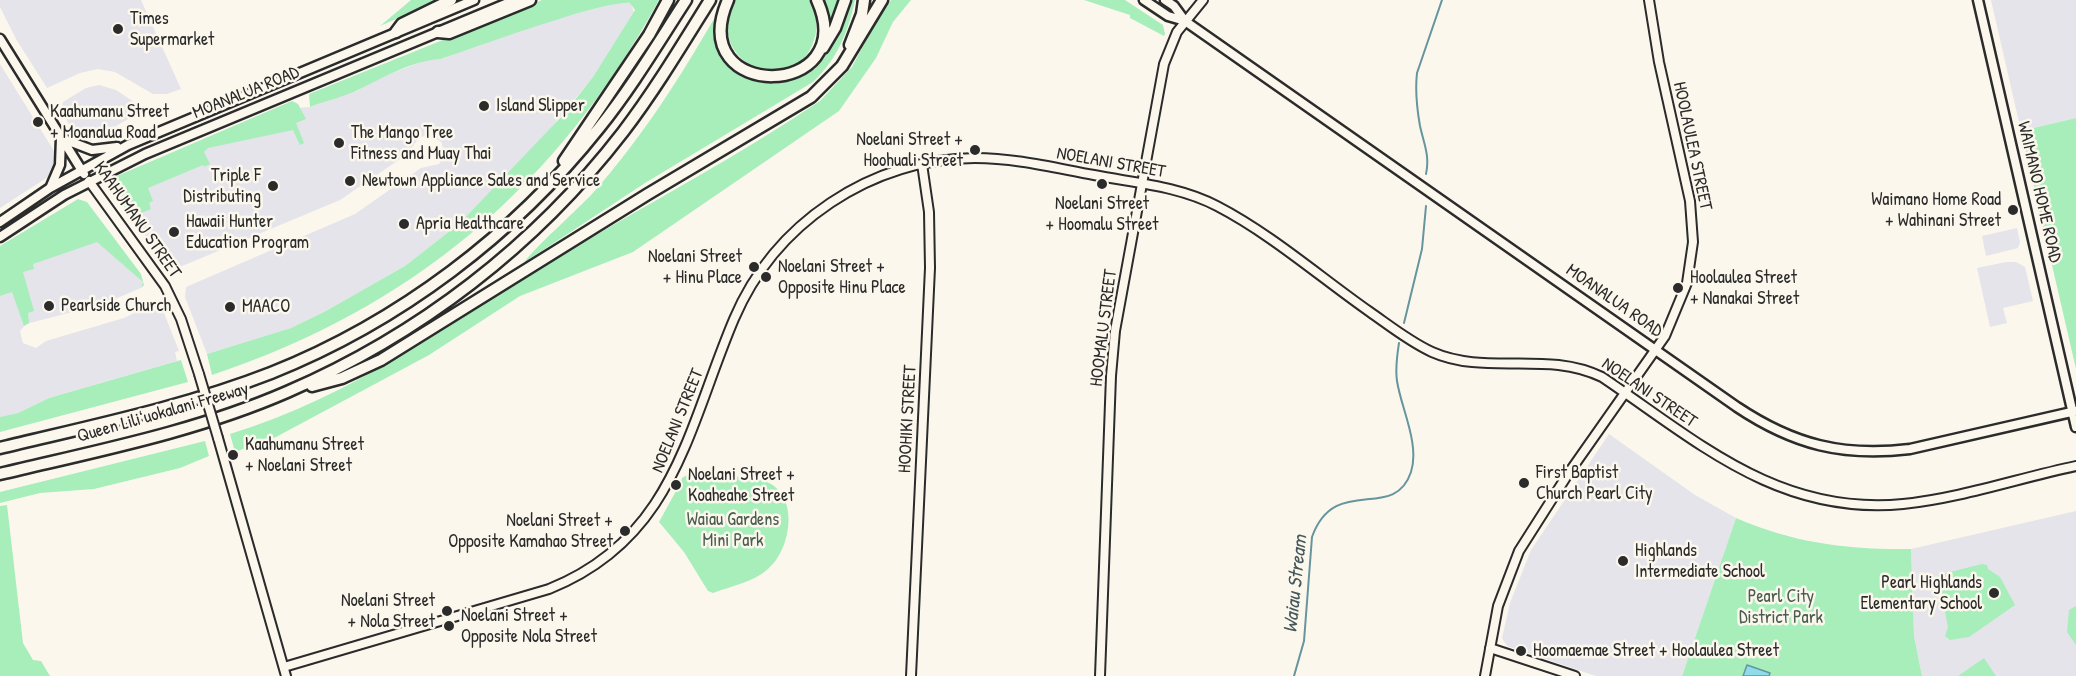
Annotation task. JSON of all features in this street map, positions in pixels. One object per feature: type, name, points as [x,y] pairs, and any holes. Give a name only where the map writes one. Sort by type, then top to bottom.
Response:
[{"type":"highway","points":[[396,32],[402,24],[451,0]]},
{"type":"highway","points":[[438,32],[449,33],[530,0]]},
{"type":"highway","points":[[544,190],[649,35],[668,0]]},
{"type":"highway","name":"Queen Liliʻuokalani Freeway","points":[[0,448],[236,386],[311,356],[360,331],[412,299],[499,233],[544,190],[606,119],[640,72],[686,0]]},
{"type":"highway","name":"Queen Liliʻuokalani Freeway","points":[[0,474],[154,437],[286,393],[364,355],[413,325],[473,283],[531,233],[580,184],[623,132],[672,62],[710,0]]},
{"type":"highway","points":[[728,0],[722,17],[722,34],[730,57],[743,69],[760,76],[783,77],[809,63],[830,37],[845,0]]},
{"type":"highway","points":[[809,63],[821,44],[824,32],[824,20],[817,0]]},
{"type":"highway","points":[[849,54],[850,43],[862,14],[864,0]]},
{"type":"highway","points":[[286,393],[342,378],[381,360],[648,194],[811,97],[834,76],[882,0]]},
{"type":"main road","name":"MOANALUA ROAD","points":[[0,222],[50,188],[128,145],[474,0]]},
{"type":"main road","name":"MOANALUA ROAD","points":[[0,237],[89,181],[176,140],[515,0]]},
{"type":"main road","name":"MOANALUA ROAD","points":[[1144,0],[1168,16],[1185,21],[1656,350],[1769,427],[1796,439],[1840,450],[1869,453],[1910,449],[2075,410]]},
{"type":"main road","name":"MOANALUA ROAD","points":[[1165,0],[1174,6],[1185,21]]},
{"type":"main road","name":"WAIMANO HOME ROAD","points":[[1978,0],[2075,410],[2076,427]]},
{"type":"main road","name":"KAAHUMANU STREET","points":[[0,39],[89,181]]},
{"type":"main road","points":[[50,188],[60,165],[61,138],[92,150],[128,145]]},
{"type":"street","name":"HOOMALU STREET","points":[[1100,676],[1112,359],[1164,64],[1172,42],[1185,21],[1203,0]]},
{"type":"street","name":"HOOLAULEA STREET","points":[[1485,676],[1498,606],[1519,551],[1537,520],[1656,350],[1671,326],[1684,296],[1694,242],[1690,201],[1657,53],[1649,0]]},
{"type":"street","name":"NOELANI STREET","points":[[284,666],[549,589],[577,577],[612,554],[643,523],[666,488],[740,306],[772,256],[802,224],[836,198],[876,178],[922,164],[956,159],[993,159],[1142,184],[1187,194],[1220,208],[1423,348],[1452,359],[1571,365],[1602,376],[1745,473],[1784,490],[1828,501],[1866,505],[1914,502],[2076,466]]},
{"type":"street","name":"HOOHIKI STREET","points":[[911,676],[930,268],[929,212],[922,164]]},
{"type":"street","name":"KAAHUMANU STREET","points":[[89,181],[165,286],[181,319],[218,438],[286,676]]},
{"type":"street","points":[[1490,648],[1575,676]]},
{"type":"shaded area","points":[[0,0],[141,0],[181,89],[167,94],[153,94],[115,72],[98,69],[80,73],[47,88],[16,39],[0,7]]},
{"type":"shaded area","points":[[1991,0],[2076,0],[2076,118],[2021,131]]},
{"type":"shaded area","points":[[619,2],[631,3],[634,13],[593,77],[541,140],[460,223],[405,266],[324,312],[291,328],[207,354],[185,297],[186,287],[355,214],[421,168],[439,164],[444,155],[442,143],[431,135],[420,137],[406,155],[340,200],[175,269],[166,265],[111,188],[126,189],[285,109],[310,107],[359,90],[369,82],[426,60],[441,59],[555,19]]},
{"type":"shaded area","points":[[0,64],[54,151],[56,160],[54,169],[48,177],[0,208]]},
{"type":"shaded area","points":[[99,85],[116,90],[137,104],[142,111],[90,141],[77,130],[73,132],[61,110],[63,102],[86,88]]},
{"type":"shaded area","points":[[74,217],[143,282],[141,288],[103,304],[26,324],[20,331],[23,343],[36,348],[46,341],[124,318],[151,305],[164,313],[179,351],[175,352],[177,361],[49,398],[18,413],[0,417],[0,267]]},
{"type":"shaded area","points":[[2017,228],[2020,242],[2018,248],[1986,256],[1982,236]]},
{"type":"shaded area","points":[[2016,262],[2025,267],[2033,301],[2003,308],[2007,323],[1990,327],[1977,268]]},
{"type":"shaded area","name":"Highlands Intermediate School","points":[[1609,434],[1695,495],[1736,518],[1682,676],[1596,676],[1507,646],[1502,638],[1510,603],[1531,550]]},
{"type":"shaded area","name":"Pearl Highlands Elementary School","points":[[2076,511],[2076,676],[1922,676],[1914,636],[1911,549]]},
{"type":"green space","points":[[411,0],[439,0],[380,26]]},
{"type":"green space","points":[[542,0],[659,0],[619,67],[574,128],[526,183],[473,232],[415,276],[352,314],[285,347],[212,375],[207,354],[291,328],[324,312],[405,266],[460,223],[563,115],[593,77],[635,10],[630,3],[616,4],[567,16],[441,59],[408,66],[352,92],[310,107],[309,94]]},
{"type":"green space","points":[[735,0],[809,0],[815,15],[816,30],[814,40],[804,58],[789,68],[772,71],[755,67],[740,57],[730,42],[728,23]]},
{"type":"green space","points":[[821,0],[840,0],[828,30]]},
{"type":"green space","points":[[850,0],[855,0],[849,24],[840,45],[829,64],[813,82],[645,183],[525,262],[592,194],[628,151],[676,82],[719,10],[717,34],[730,61],[750,77],[761,82],[774,83],[787,81],[800,75],[818,60],[832,42]]},
{"type":"green space","points":[[891,0],[911,0],[893,22],[876,58],[839,111],[633,252],[520,296],[429,355],[276,437],[235,452],[230,434],[319,400],[402,355],[564,254],[757,141],[820,101],[852,67],[875,23]]},
{"type":"green space","points":[[1084,0],[1125,0],[1163,25],[1165,34],[1164,36],[1130,18],[1130,15]]},
{"type":"green space","points":[[292,101],[298,104],[306,119],[296,123],[304,143],[300,145],[293,130],[208,148],[204,152],[210,164],[148,188],[153,201],[149,203],[151,209],[132,217],[112,191],[111,182],[117,176]]},
{"type":"green space","points":[[2076,118],[2076,369],[2021,131]]},
{"type":"green space","points":[[78,199],[87,202],[141,274],[144,285],[141,288],[143,282],[97,242],[33,264],[34,269],[23,272],[34,311],[28,313],[29,323],[24,326],[12,292],[0,296],[0,246]]},
{"type":"green space","points":[[181,360],[188,382],[0,432],[0,417],[18,413],[49,398]]},
{"type":"green space","points":[[205,441],[209,456],[180,468],[94,489],[40,493],[0,503],[0,492]]},
{"type":"green space","name":"Waiau Gardens Mini Park","points":[[690,473],[758,479],[777,489],[784,499],[789,524],[782,549],[768,569],[749,580],[713,593],[708,591],[684,552],[659,522],[676,491],[678,492],[682,478]]},
{"type":"green space","points":[[7,505],[23,643],[33,660],[41,661],[50,676],[0,676],[0,506]]},
{"type":"green space","name":"Pearl City District Park","points":[[1736,518],[1779,534],[1822,543],[1866,548],[1911,549],[1914,636],[1922,676],[1682,676]]},
{"type":"green space","points":[[1982,564],[1987,565],[1988,569],[2000,577],[2015,605],[1969,637],[1950,640],[1945,636],[1948,627],[1938,575]]},
{"type":"green space","points":[[2076,606],[2076,645],[2067,632],[2069,610]]},
{"type":"green space","points":[[1984,658],[1996,676],[1958,676]]},
{"type":"water","points":[[1747,665],[1770,673],[1769,676],[1743,676]]},
{"type":"waterway","name":"Waiau Stream","points":[[1426,174],[1427,156],[1417,106],[1417,73],[1442,0]]},
{"type":"waterway","name":"Waiau Stream","points":[[1404,323],[1422,249],[1426,206]]},
{"type":"waterway","name":"Waiau Stream","points":[[1294,676],[1304,641],[1312,537],[1322,518],[1335,507],[1349,502],[1392,495],[1403,487],[1411,472],[1412,438],[1396,376],[1399,343]]},
{"type":"place","name":"Times Supermarket","points":[[118,29]]},
{"type":"place","name":"Island Slipper","points":[[484,106]]},
{"type":"place","name":"Kaahumanu Street + Moanalua Road","points":[[38,122]]},
{"type":"place","name":"The Mango Tree Fitness and Muay Thai","points":[[339,143]]},
{"type":"place","name":"Noelani Street + Hoohuali Street","points":[[975,150]]},
{"type":"place","name":"Newtown Appliance Sales and Service","points":[[350,181]]},
{"type":"place","name":"Noelani Street + Hoomalu Street","points":[[1102,184]]},
{"type":"place","name":"Triple F Distributing","points":[[273,186]]},
{"type":"place","name":"Waimano Home Road + Wahinani Street","points":[[2013,210]]},
{"type":"place","name":"Apria Healthcare","points":[[404,224]]},
{"type":"place","name":"Hawaii Hunter Education Program","points":[[174,232]]},
{"type":"place","name":"Noelani Street + Hinu Place","points":[[754,267]]},
{"type":"place","name":"Noelani Street + Opposite Hinu Place","points":[[766,277]]},
{"type":"place","name":"Hoolaulea Street + Nanakai Street","points":[[1678,288]]},
{"type":"place","name":"Pearlside Church","points":[[49,306]]},
{"type":"place","name":"MAACO","points":[[230,307]]},
{"type":"place","name":"Kaahumanu Street + Noelani Street","points":[[233,455]]},
{"type":"place","name":"First Baptist Church Pearl City","points":[[1524,483]]},
{"type":"place","name":"Noelani Street + Koaheahe Street","points":[[676,485]]},
{"type":"place","name":"Noelani Street + Opposite Kamahao Street","points":[[625,531]]},
{"type":"place","name":"Highlands Intermediate School","points":[[1623,561]]},
{"type":"place","name":"Pearl Highlands Elementary School","points":[[1994,593]]},
{"type":"place","name":"Noelani Street + Nola Street","points":[[447,611]]},
{"type":"place","name":"Noelani Street + Opposite Nola Street","points":[[449,626]]},
{"type":"place","name":"Hoomaemae Street + Hoolaulea Street","points":[[1521,651]]}]
